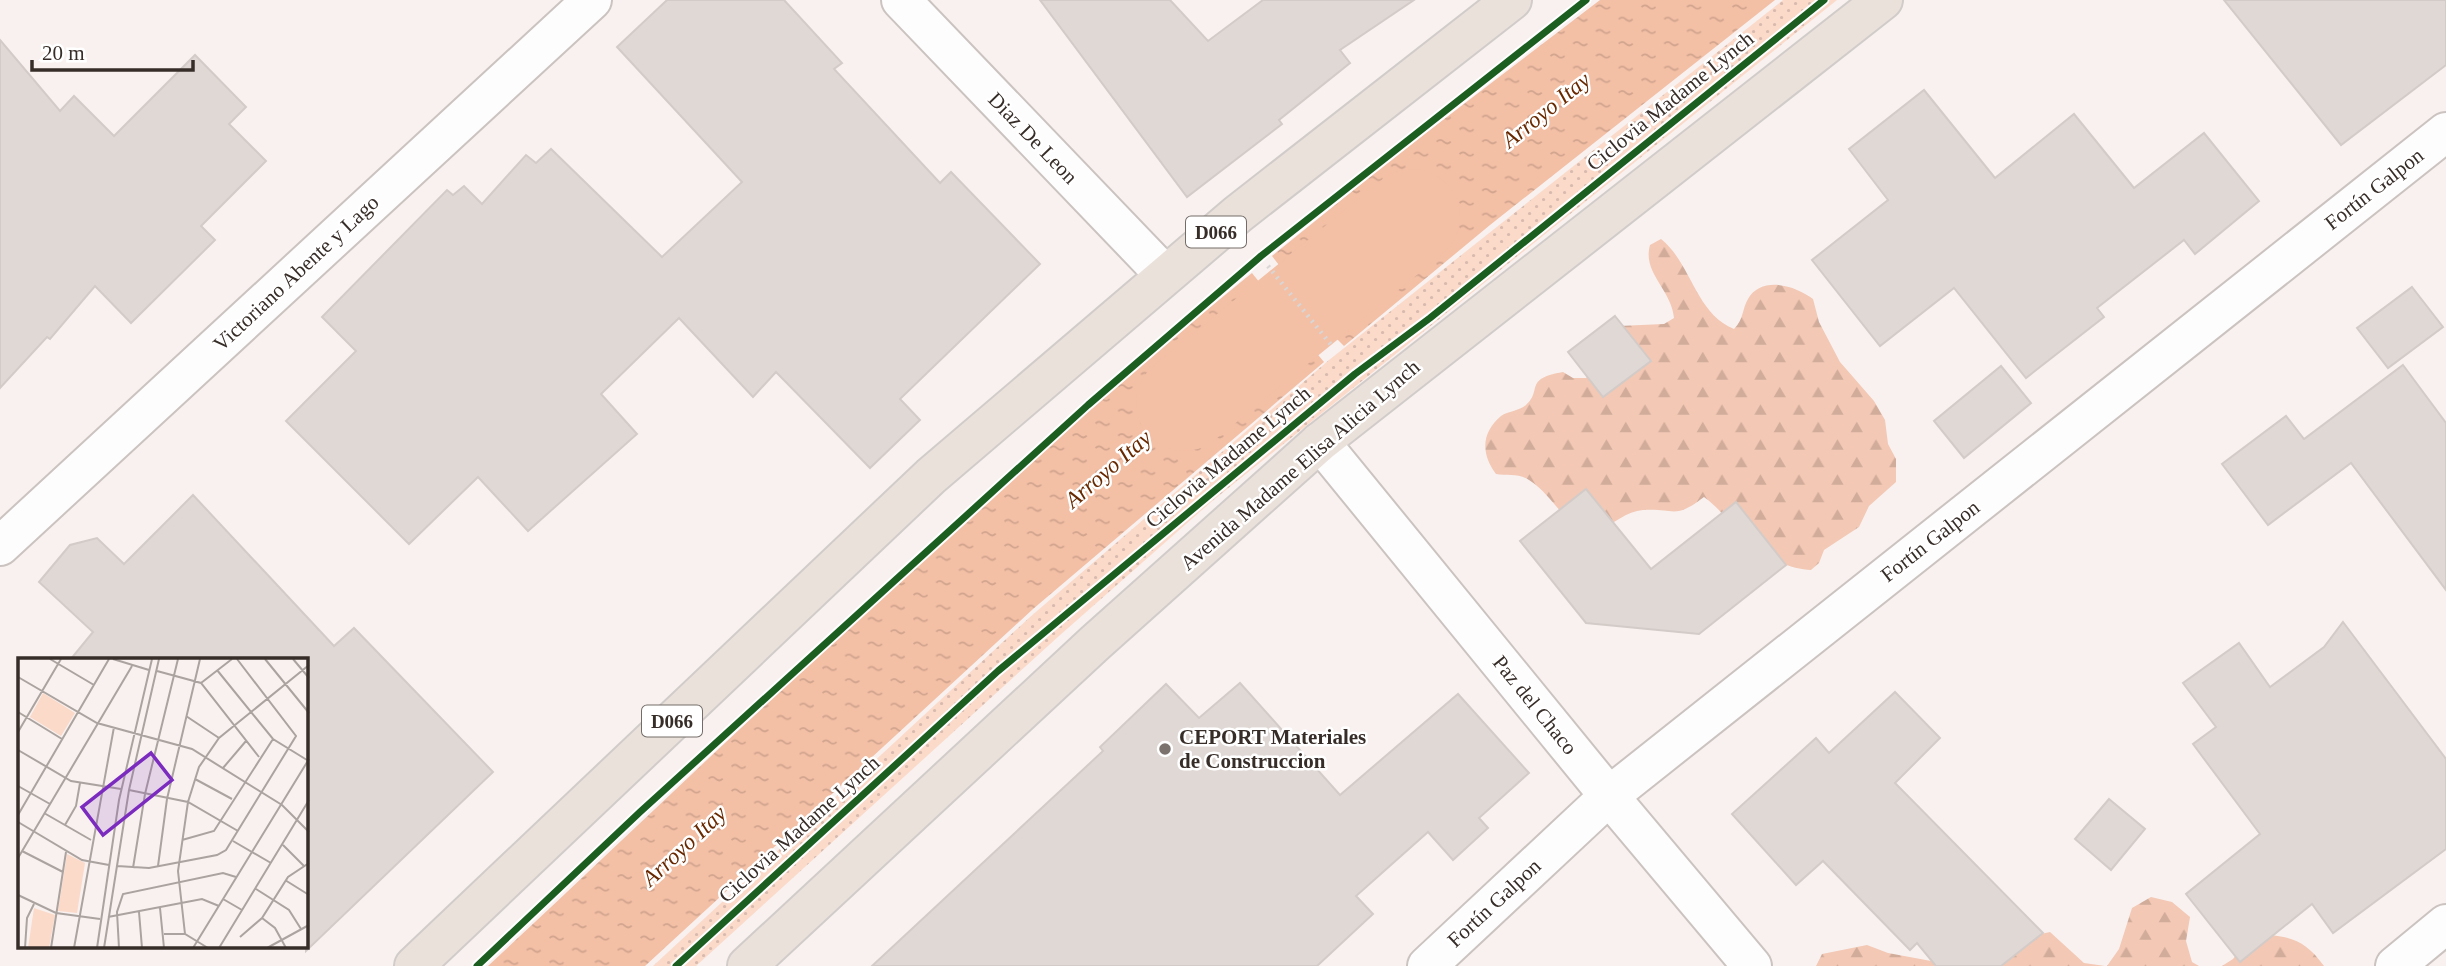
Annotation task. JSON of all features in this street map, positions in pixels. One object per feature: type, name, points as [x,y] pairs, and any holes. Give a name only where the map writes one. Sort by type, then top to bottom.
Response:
[{"type":"highway","name":"D066","points":[[414,966],[931,476],[1238,214],[1512,0]]},
{"type":"highway","name":"Avenida Madame Elisa Alicia Lynch","points":[[747,966],[1095,643],[1320,442],[1883,0]]},
{"type":"street","name":"Victoriano Abente y Lago","points":[[0,546],[592,0]]},
{"type":"street","name":"Diaz De Leon","points":[[901,0],[1165,275]]},
{"type":"street","name":"Fortín Galpon","points":[[1427,966],[1609,796],[2446,132]]},
{"type":"street","name":"Paz del Chaco","points":[[1320,442],[1609,796],[1752,966]]},
{"type":"street","points":[[2395,966],[2446,924]]},
{"type":"path","points":[[1268,265],[1332,346]]},
{"type":"shaded area","points":[[1783,0],[1837,0],[1211,502],[1059,636],[696,966],[653,966],[1030,617],[1329,360]]},
{"type":"green space","points":[[1661,239],[1680,261],[1711,312],[1734,329],[1740,322],[1748,299],[1762,287],[1789,287],[1813,299],[1819,322],[1840,362],[1874,401],[1885,420],[1888,444],[1896,459],[1896,482],[1869,506],[1859,527],[1824,550],[1819,563],[1811,570],[1791,566],[1758,551],[1740,537],[1718,509],[1704,497],[1680,511],[1643,510],[1631,513],[1599,532],[1575,524],[1539,487],[1525,478],[1496,474],[1491,466],[1485,444],[1490,429],[1501,416],[1526,405],[1531,400],[1538,382],[1563,372],[1573,378],[1586,378],[1593,371],[1619,326],[1664,324],[1674,318],[1668,299],[1650,264],[1650,245]]},
{"type":"green space","points":[[2151,897],[2172,902],[2190,917],[2186,941],[2192,962],[2199,966],[2107,966],[2119,949],[2132,908]]},
{"type":"green space","points":[[2050,932],[2084,963],[2105,966],[2002,966],[2028,937]]},
{"type":"green space","points":[[2269,935],[2300,943],[2324,966],[2222,966],[2233,959],[2246,942]]},
{"type":"green space","points":[[1867,945],[1888,953],[1958,966],[1816,966],[1822,954]]},
{"type":"water","points":[[1600,0],[1775,0],[1490,225],[1344,346],[1333,335],[1314,350],[1324,362],[1033,609],[645,966],[488,966],[959,525],[1153,355],[1252,273],[1313,349],[1332,334],[1272,256],[1388,162]]},
{"type":"building","points":[[667,0],[784,0],[842,63],[834,69],[940,183],[951,172],[1040,264],[900,399],[920,420],[870,468],[776,372],[753,397],[679,318],[601,394],[637,434],[528,531],[478,477],[409,544],[286,421],[356,351],[322,317],[447,190],[453,195],[464,186],[482,204],[526,155],[536,163],[551,149],[662,257],[742,182],[617,47]]},
{"type":"building","points":[[1040,0],[1170,0],[1208,41],[1263,0],[1414,0],[1340,50],[1350,63],[1279,120],[1282,124],[1187,197]]},
{"type":"building","points":[[2224,0],[2446,0],[2446,65],[2341,145]]},
{"type":"building","points":[[0,40],[60,111],[74,96],[114,136],[195,55],[246,107],[229,124],[266,161],[201,226],[215,240],[131,323],[95,286],[50,339],[47,337],[0,388]]},
{"type":"building","points":[[1924,90],[1995,178],[2074,114],[2134,188],[2204,133],[2259,201],[2195,254],[2184,240],[2097,308],[2104,317],[2026,378],[1954,288],[1880,346],[1812,260],[1888,200],[1849,149]]},
{"type":"building","points":[[2412,287],[2443,327],[2388,368],[2357,328]]},
{"type":"building","points":[[1615,316],[1651,361],[1603,397],[1568,352]]},
{"type":"building","points":[[2403,365],[2446,423],[2446,590],[2351,463],[2268,525],[2222,464],[2286,416],[2304,439]]},
{"type":"building","points":[[2001,366],[2031,403],[1964,458],[1934,421]]},
{"type":"building","points":[[1586,489],[1651,569],[1736,502],[1786,565],[1699,634],[1586,623],[1520,541]]},
{"type":"building","points":[[193,495],[334,646],[354,628],[493,772],[306,951],[308,658],[72,658],[93,632],[39,582],[70,545],[97,538],[124,564]]},
{"type":"building","points":[[2343,622],[2446,759],[2446,849],[2333,933],[2312,904],[2240,962],[2186,894],[2260,834],[2193,744],[2216,727],[2183,683],[2239,643],[2270,687],[2324,647]]},
{"type":"building","points":[[1240,683],[1340,795],[1458,694],[1529,773],[1479,818],[1488,828],[1453,860],[1428,832],[1356,896],[1373,914],[1317,966],[872,966],[1103,751],[1100,747],[1166,684],[1199,718]]},
{"type":"building","points":[[1895,692],[1940,738],[1895,783],[2043,933],[2001,966],[1936,966],[1917,943],[1910,950],[1823,861],[1796,885],[1732,814],[1816,738],[1829,753]]},
{"type":"building","points":[[2109,799],[2145,829],[2111,870],[2075,839]]},
{"type":"waterway","name":"Arroyo Itay","points":[[1184,403],[1412,217]]},
{"type":"cycle path","points":[[477,966],[640,812],[1088,405],[1261,256],[1586,0]]},
{"type":"cycle path","name":"Ciclovia Madame Lynch","points":[[676,966],[998,671],[1355,374],[1430,318],[1824,0]]},
{"type":"place","name":"CEPORT Materiales de Construccion","points":[[1165,749]]}]
